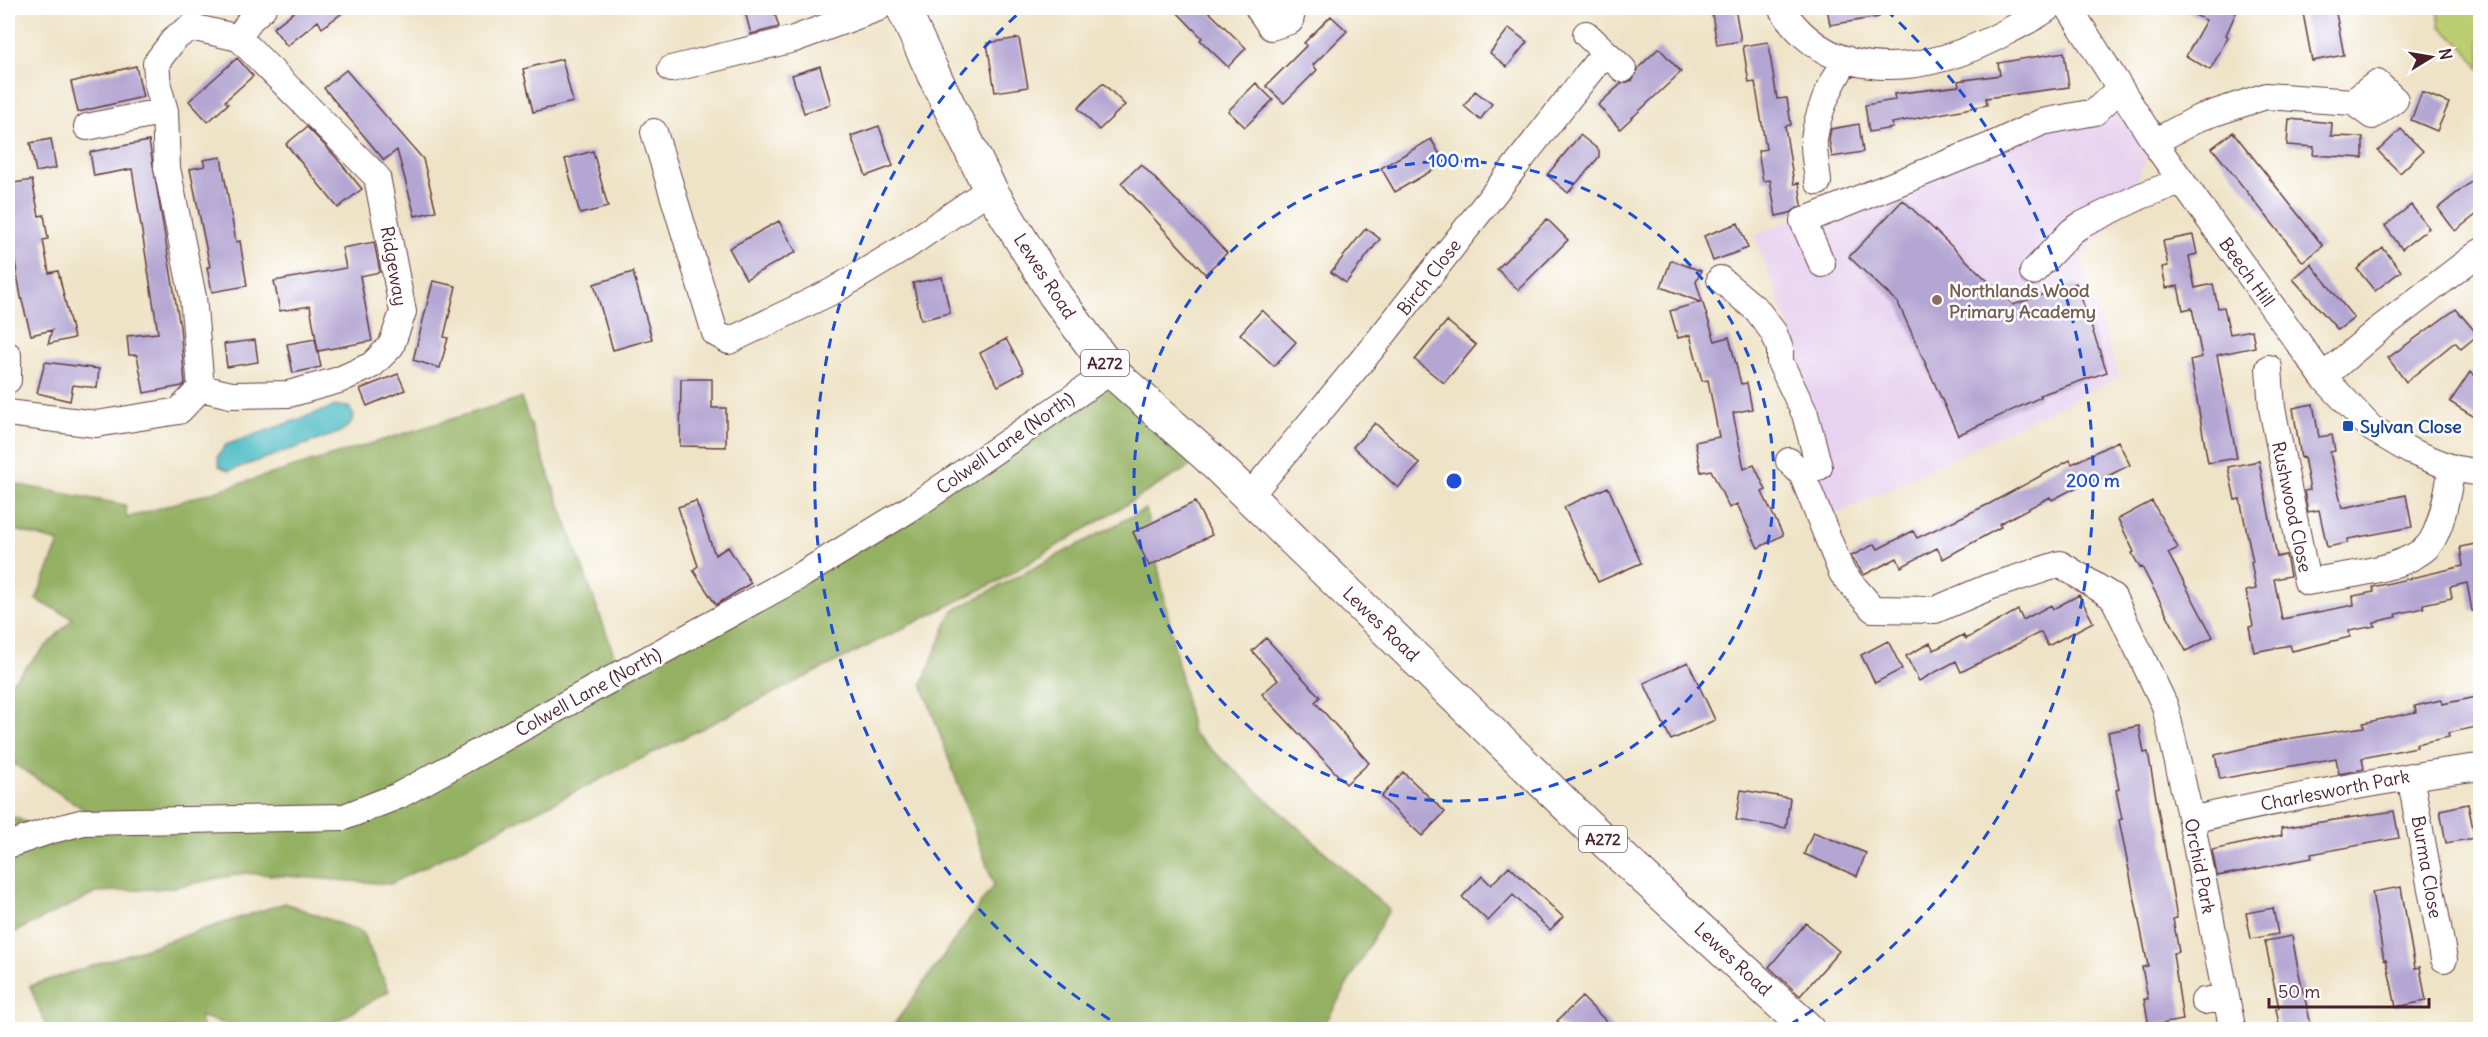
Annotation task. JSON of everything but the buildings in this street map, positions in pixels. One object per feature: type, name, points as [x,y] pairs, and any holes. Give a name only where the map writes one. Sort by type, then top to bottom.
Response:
[{"type":"highway","name":"Lewes Road","points":[[903,8],[990,189],[1054,295],[1111,371],[1207,456],[1587,825],[1809,1029]]},
{"type":"street","points":[[8,413],[96,424],[179,411],[201,388],[193,297],[167,168],[165,111],[158,86],[156,63],[190,17],[239,38],[250,20],[263,8]]},
{"type":"street","points":[[671,69],[794,39],[878,8]]},
{"type":"street","points":[[1258,8],[1271,27],[1290,21],[1293,8]]},
{"type":"street","points":[[1781,8],[1808,40],[1846,59],[1868,66],[1904,66],[1943,59],[1992,39],[2048,8]]},
{"type":"street","name":"Beech Hill","points":[[2069,8],[2154,142],[2323,377],[2371,428],[2410,450],[2452,468],[2481,473]]},
{"type":"street","name":"Birch Close","points":[[1248,498],[1614,61],[1586,34]]},
{"type":"street","name":"Ridgeway","points":[[201,388],[231,395],[289,394],[339,380],[372,364],[391,346],[403,312],[377,177],[239,38]]},
{"type":"street","points":[[1818,182],[1814,141],[1820,112],[1827,92],[1846,59]]},
{"type":"street","points":[[1822,264],[1803,221],[1990,146],[2042,122],[2095,112],[2120,88]]},
{"type":"street","points":[[2154,142],[2199,118],[2266,96],[2353,102]]},
{"type":"street","points":[[87,127],[165,111]]},
{"type":"street","points":[[654,132],[716,333],[729,341],[833,291],[901,250],[990,189]]},
{"type":"street","points":[[2033,272],[2072,231],[2081,225],[2141,196],[2181,181]]},
{"type":"street","points":[[2323,377],[2378,330],[2481,252]]},
{"type":"street","name":"Orchid Park","points":[[1720,279],[1757,310],[1780,349],[1780,362],[1805,414],[1820,467],[1796,468],[1842,573],[1873,609],[1935,610],[1989,587],[2060,564],[2113,597],[2165,706],[2191,820],[2215,999],[2232,1027]]},
{"type":"street","points":[[8,355],[8,380]]},
{"type":"street","name":"Rushwood Close","points":[[2269,368],[2272,408],[2307,582],[2398,563],[2428,546],[2444,512],[2452,468]]},
{"type":"street","name":"Colwell Lane (North)","points":[[8,845],[84,822],[344,817],[398,796],[803,574],[913,507],[1111,371]]},
{"type":"street","name":"Charlesworth Park","points":[[2191,820],[2298,795],[2410,776],[2481,767]]},
{"type":"street","name":"Burma Close","points":[[2410,776],[2444,959]]},
{"type":"shaded area","name":"Northlands Wood Primary Academy","points":[[2120,88],[2154,142],[2120,217],[2080,258],[2119,377],[1821,522],[1819,467],[1780,362],[1795,342],[1754,236],[2014,124]]},
{"type":"green space","points":[[2438,8],[2480,8],[2480,69],[2464,48],[2440,26]]},
{"type":"green space","points":[[1111,371],[1207,456],[1000,580],[390,884],[245,873],[170,888],[98,892],[8,935],[8,815],[49,831],[102,821],[8,760],[8,686],[73,618],[36,600],[59,542],[8,528],[8,483],[125,505],[127,518],[521,398],[624,682]]},
{"type":"green space","points":[[1146,509],[1192,732],[1389,910],[1322,1029],[890,1030],[994,885],[922,684],[952,611]]},
{"type":"green space","points":[[285,903],[362,932],[389,991],[324,1029],[241,1029],[199,1016],[203,1029],[47,1029],[30,986]]},
{"type":"water","points":[[336,406],[349,407],[354,416],[350,425],[338,433],[229,471],[219,466],[218,456],[226,445]]},
{"type":"place","name":"Northlands Wood Primary Academy","points":[[1937,300]]},
{"type":"place","name":"Sylvan Close","points":[[2348,426]]}]
